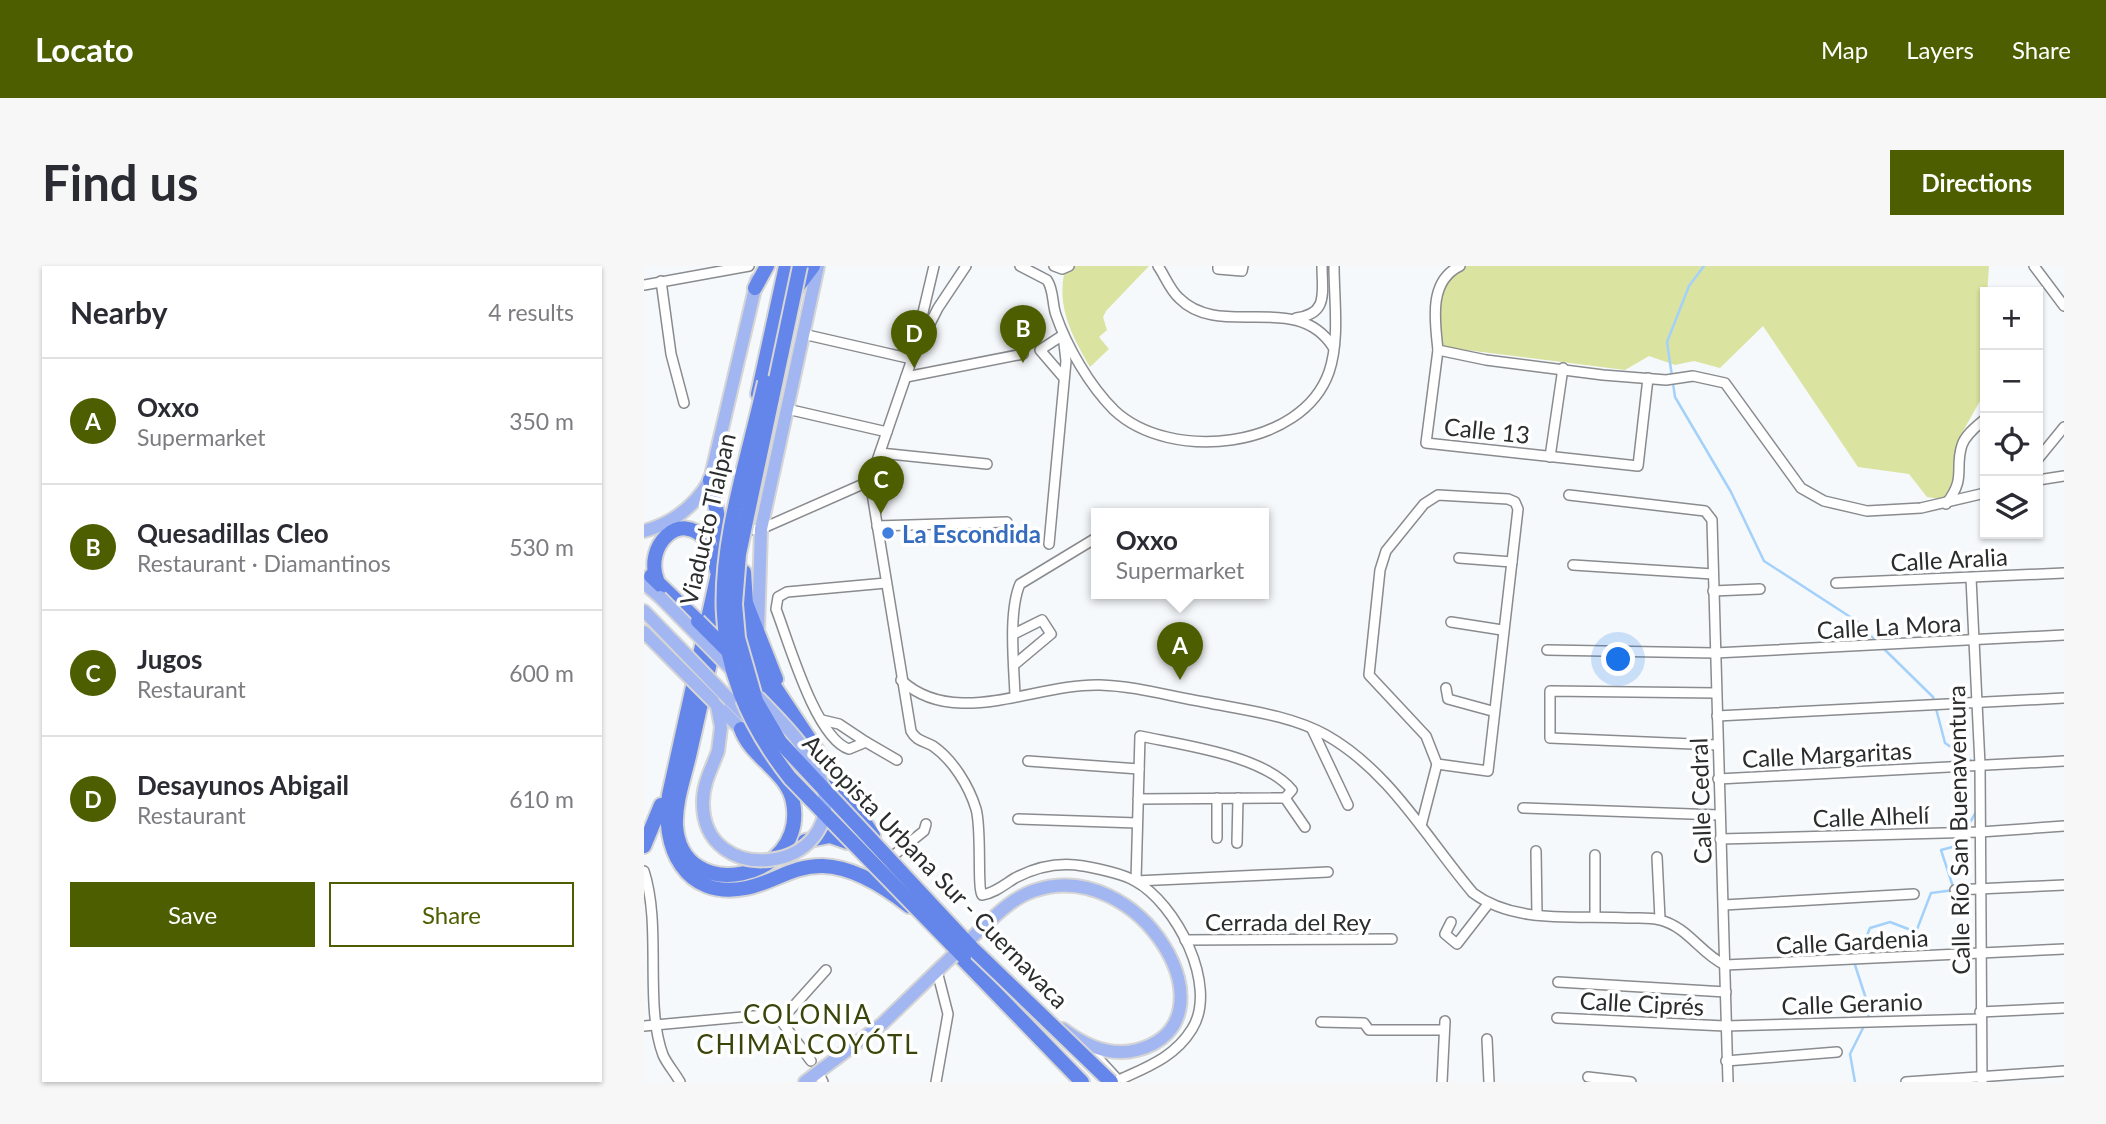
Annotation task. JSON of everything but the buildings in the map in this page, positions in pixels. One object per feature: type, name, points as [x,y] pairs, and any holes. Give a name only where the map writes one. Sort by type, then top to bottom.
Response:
[{"type":"highway","points":[[755,288],[767,266]]},
{"type":"highway","name":"Viaducto Tlalpan","points":[[744,533],[786,266]]},
{"type":"highway","name":"Autopista Urbana Sur - Cuernavaca","points":[[792,266],[728,544],[722,625],[737,692],[767,749],[790,778],[1091,1082]]},
{"type":"highway","name":"Viaducto Tlalpan","points":[[676,788],[718,572],[744,533],[799,266]]},
{"type":"highway","name":"Autopista Urbana Sur - Cuernavaca","points":[[799,266],[739,554],[735,604],[738,638],[755,701],[779,742],[972,949],[1117,1082]]},
{"type":"highway","points":[[807,266],[744,533],[666,817],[668,838],[678,862],[699,881],[715,888],[740,889],[786,871],[824,866],[856,873],[908,905],[1082,1082]]},
{"type":"highway","points":[[792,294],[813,266]]},
{"type":"highway","points":[[710,480],[744,533],[743,591],[782,696]]},
{"type":"highway","points":[[651,581],[657,544],[668,534],[682,529],[699,534],[706,540],[718,572]]},
{"type":"highway","points":[[744,533],[735,586],[740,613],[761,666],[798,724],[889,859],[1103,1082]]},
{"type":"highway","points":[[644,571],[651,581],[698,621],[747,670],[785,715],[798,724]]},
{"type":"highway","points":[[741,729],[752,749],[784,782],[793,801],[792,824],[776,856]]},
{"type":"highway","points":[[644,846],[656,824],[664,793],[676,788]]},
{"type":"highway","points":[[676,788],[677,832],[685,852],[700,867],[712,873],[734,876],[758,870],[776,856],[816,837],[830,836],[847,842]]},
{"type":"main road","name":"Viaducto Tlalpan","points":[[644,531],[666,523],[692,506],[710,480],[760,266]]},
{"type":"main road","name":"Viaducto Tlalpan","points":[[744,533],[787,409],[818,266]]},
{"type":"main road","points":[[651,581],[660,597],[783,724],[819,775],[825,809],[817,830],[800,850],[787,857],[762,862],[741,857],[719,842],[707,824],[703,802],[706,780],[718,751],[721,727],[715,703]]},
{"type":"main road","points":[[644,611],[889,859]]},
{"type":"main road","points":[[644,632],[741,729],[908,905]]},
{"type":"main road","points":[[805,1082],[882,1024],[1003,909],[1030,892],[1067,885],[1092,890],[1121,902],[1159,936],[1170,952],[1178,979],[1179,998],[1171,1028],[1150,1047],[1133,1051],[1111,1051],[1086,1045],[1023,999]]},
{"type":"street","points":[[644,285],[749,266]]},
{"type":"street","points":[[934,266],[912,359],[870,481],[901,680],[915,738],[943,755],[970,789],[982,840],[978,884],[982,895],[1034,870],[1058,865],[1082,866],[1136,881],[1328,872]]},
{"type":"street","points":[[912,359],[938,308],[965,266]]},
{"type":"street","points":[[1020,266],[1047,280],[1063,335],[1064,378],[1049,544]]},
{"type":"street","points":[[1054,266],[1068,267]]},
{"type":"street","points":[[1158,266],[1177,297],[1196,309],[1225,315],[1295,319],[1312,315],[1318,309],[1321,302],[1322,266]]},
{"type":"street","points":[[1218,266],[1218,269],[1242,271],[1243,266]]},
{"type":"street","points":[[1063,335],[1115,411],[1153,433],[1201,444],[1256,433],[1287,419],[1323,384],[1329,373],[1333,347],[1334,266]]},
{"type":"street","points":[[1460,266],[1453,269],[1435,299],[1438,350],[1486,360],[1603,375],[1666,380],[1693,376],[1725,383],[1801,488],[1824,502],[1867,511],[1946,504],[1980,494]]},
{"type":"street","points":[[2034,266],[2064,306]]},
{"type":"street","points":[[661,281],[671,354],[684,403]]},
{"type":"street","points":[[1295,319],[1319,331],[1333,347]]},
{"type":"street","points":[[803,334],[912,359]]},
{"type":"street","points":[[1063,335],[1040,350],[1064,378]]},
{"type":"street","name":"Calle 13","points":[[1438,350],[1426,443],[1638,466],[1648,378]]},
{"type":"street","points":[[906,377],[1023,354]]},
{"type":"street","points":[[1550,457],[1563,368]]},
{"type":"street","points":[[787,409],[887,432]]},
{"type":"street","points":[[1946,504],[1957,489],[1962,445],[1968,434],[1980,423]]},
{"type":"street","points":[[2043,453],[2064,428]]},
{"type":"street","points":[[880,453],[987,464]]},
{"type":"street","points":[[2043,479],[2064,476]]},
{"type":"street","points":[[744,533],[870,481]]},
{"type":"street","points":[[1421,826],[1437,764],[1426,736],[1369,675],[1380,570],[1386,551],[1429,498],[1438,495],[1508,499],[1515,502],[1518,509],[1492,711],[1488,771],[1437,764]]},
{"type":"street","name":"Calle Cedral","points":[[1569,495],[1704,511],[1712,520],[1728,1082]]},
{"type":"street","points":[[877,526],[1007,522]]},
{"type":"street","points":[[1015,696],[1014,634],[1016,593],[1020,584],[1091,541]]},
{"type":"street","points":[[1458,558],[1512,562]]},
{"type":"street","points":[[1573,565],[1713,574]]},
{"type":"street","name":"Calle Aralia","points":[[1836,583],[2064,573]]},
{"type":"street","name":"Calle Río San Buenaventura","points":[[1971,578],[1976,702],[1976,832],[1981,889],[1982,1079]]},
{"type":"street","points":[[866,742],[849,749],[842,747],[822,720],[813,705],[776,609],[778,597],[787,592],[886,583]]},
{"type":"street","points":[[1713,591],[1760,589]]},
{"type":"street","points":[[1014,634],[1042,620],[1051,634],[1014,665]]},
{"type":"street","points":[[1451,622],[1502,630]]},
{"type":"street","name":"Calle La Mora","points":[[1547,650],[1715,653],[1900,646],[2064,635]]},
{"type":"street","points":[[901,680],[915,692],[942,703],[963,704],[1097,685],[1133,688],[1275,716],[1312,729],[1334,741],[1385,782],[1473,893],[1488,904],[1503,911],[1537,915],[1660,919],[1682,929],[1711,958],[1725,965]]},
{"type":"street","points":[[1446,688],[1448,699],[1492,711]]},
{"type":"street","points":[[1716,693],[1550,691],[1550,738],[1717,745]]},
{"type":"street","points":[[1717,716],[2064,698]]},
{"type":"street","points":[[822,720],[839,724],[897,760]]},
{"type":"street","points":[[1312,729],[1348,805]]},
{"type":"street","points":[[1086,1045],[1117,1082],[1160,1061],[1177,1048],[1193,1028],[1202,1006],[1202,982],[1185,940],[1162,906],[1136,881],[1140,736],[1210,751],[1258,767],[1287,784],[1288,796],[1305,827]]},
{"type":"street","points":[[1028,761],[1139,769]]},
{"type":"street","name":"Calle Margaritas","points":[[1718,779],[2064,761]]},
{"type":"street","points":[[1138,799],[1288,796]]},
{"type":"street","points":[[1217,798],[1217,838]]},
{"type":"street","points":[[1237,843],[1238,798]]},
{"type":"street","points":[[1523,808],[1719,815]]},
{"type":"street","points":[[1018,819],[1138,823]]},
{"type":"street","points":[[889,859],[924,831],[926,824]]},
{"type":"street","name":"Calle Alhelí","points":[[1720,839],[1953,833],[2064,826]]},
{"type":"street","points":[[1536,851],[1537,915]]},
{"type":"street","points":[[1595,855],[1595,916]]},
{"type":"street","points":[[1657,857],[1660,919]]},
{"type":"street","points":[[644,872],[653,955],[655,1025],[663,1055],[680,1082]]},
{"type":"street","points":[[1955,890],[2064,885]]},
{"type":"street","points":[[1724,905],[1914,894]]},
{"type":"street","points":[[1451,922],[1445,934],[1457,944],[1488,904]]},
{"type":"street","name":"Cerrada del Rey","points":[[1185,940],[1392,939]]},
{"type":"street","name":"Calle Gardenia","points":[[1725,965],[1842,962],[2064,949]]},
{"type":"street","points":[[936,1082],[948,1014],[939,969]]},
{"type":"street","points":[[644,1026],[779,1017],[826,970]]},
{"type":"street","points":[[1558,982],[1726,992]]},
{"type":"street","name":"Calle Geranio","points":[[1725,1026],[1884,1021],[2064,1008]]},
{"type":"street","points":[[779,1017],[811,1061]]},
{"type":"street","name":"Calle Ciprés","points":[[1557,1018],[1725,1026]]},
{"type":"street","points":[[1321,1022],[1364,1023],[1369,1030],[1444,1026],[1442,1082]]},
{"type":"street","points":[[1488,1039],[1489,1082]]},
{"type":"street","points":[[1727,1060],[1837,1052]]},
{"type":"street","points":[[1906,1082],[1982,1079],[2064,1071]]},
{"type":"street","points":[[1588,1077],[1631,1082]]},
{"type":"green space","points":[[1071,266],[1149,266],[1106,311],[1103,317],[1107,330],[1099,337],[1109,349],[1090,367],[1077,344],[1064,308],[1065,270]]},
{"type":"green space","points":[[1463,266],[1989,266],[1988,287],[1980,287],[1980,401],[1958,440],[1959,474],[1955,491],[1945,500],[1927,497],[1909,474],[1858,467],[1763,326],[1720,368],[1694,361],[1675,365],[1649,356],[1625,370],[1442,347],[1440,302],[1447,281]]},
{"type":"waterway","points":[[1704,266],[1689,286],[1667,342],[1675,397],[1731,492],[1764,561],[1858,622],[1877,642]]},
{"type":"waterway","points":[[1882,647],[1933,697],[1945,743],[1976,764]]},
{"type":"waterway","points":[[1965,831],[1976,812]]},
{"type":"waterway","points":[[1867,1020],[1870,1011],[1855,965],[1870,928],[1890,922],[1916,932],[1931,893],[1954,890],[1941,850],[1956,846],[1962,836]]},
{"type":"waterway","points":[[1855,1082],[1850,1054],[1864,1026]]},
{"type":"place","name":"Quesadillas Cleo","points":[[1023,363]]},
{"type":"place","name":"Desayunos Abigail","points":[[914,368]]},
{"type":"place","name":"Jugos","points":[[881,514]]},
{"type":"place","name":"La Escondida","points":[[888,533]]},
{"type":"place","name":"Oxxo","points":[[1180,680]]},
{"type":"district","name":"COLONIA CHIMALCOYÓTL","points":[[808,1029]]}]
